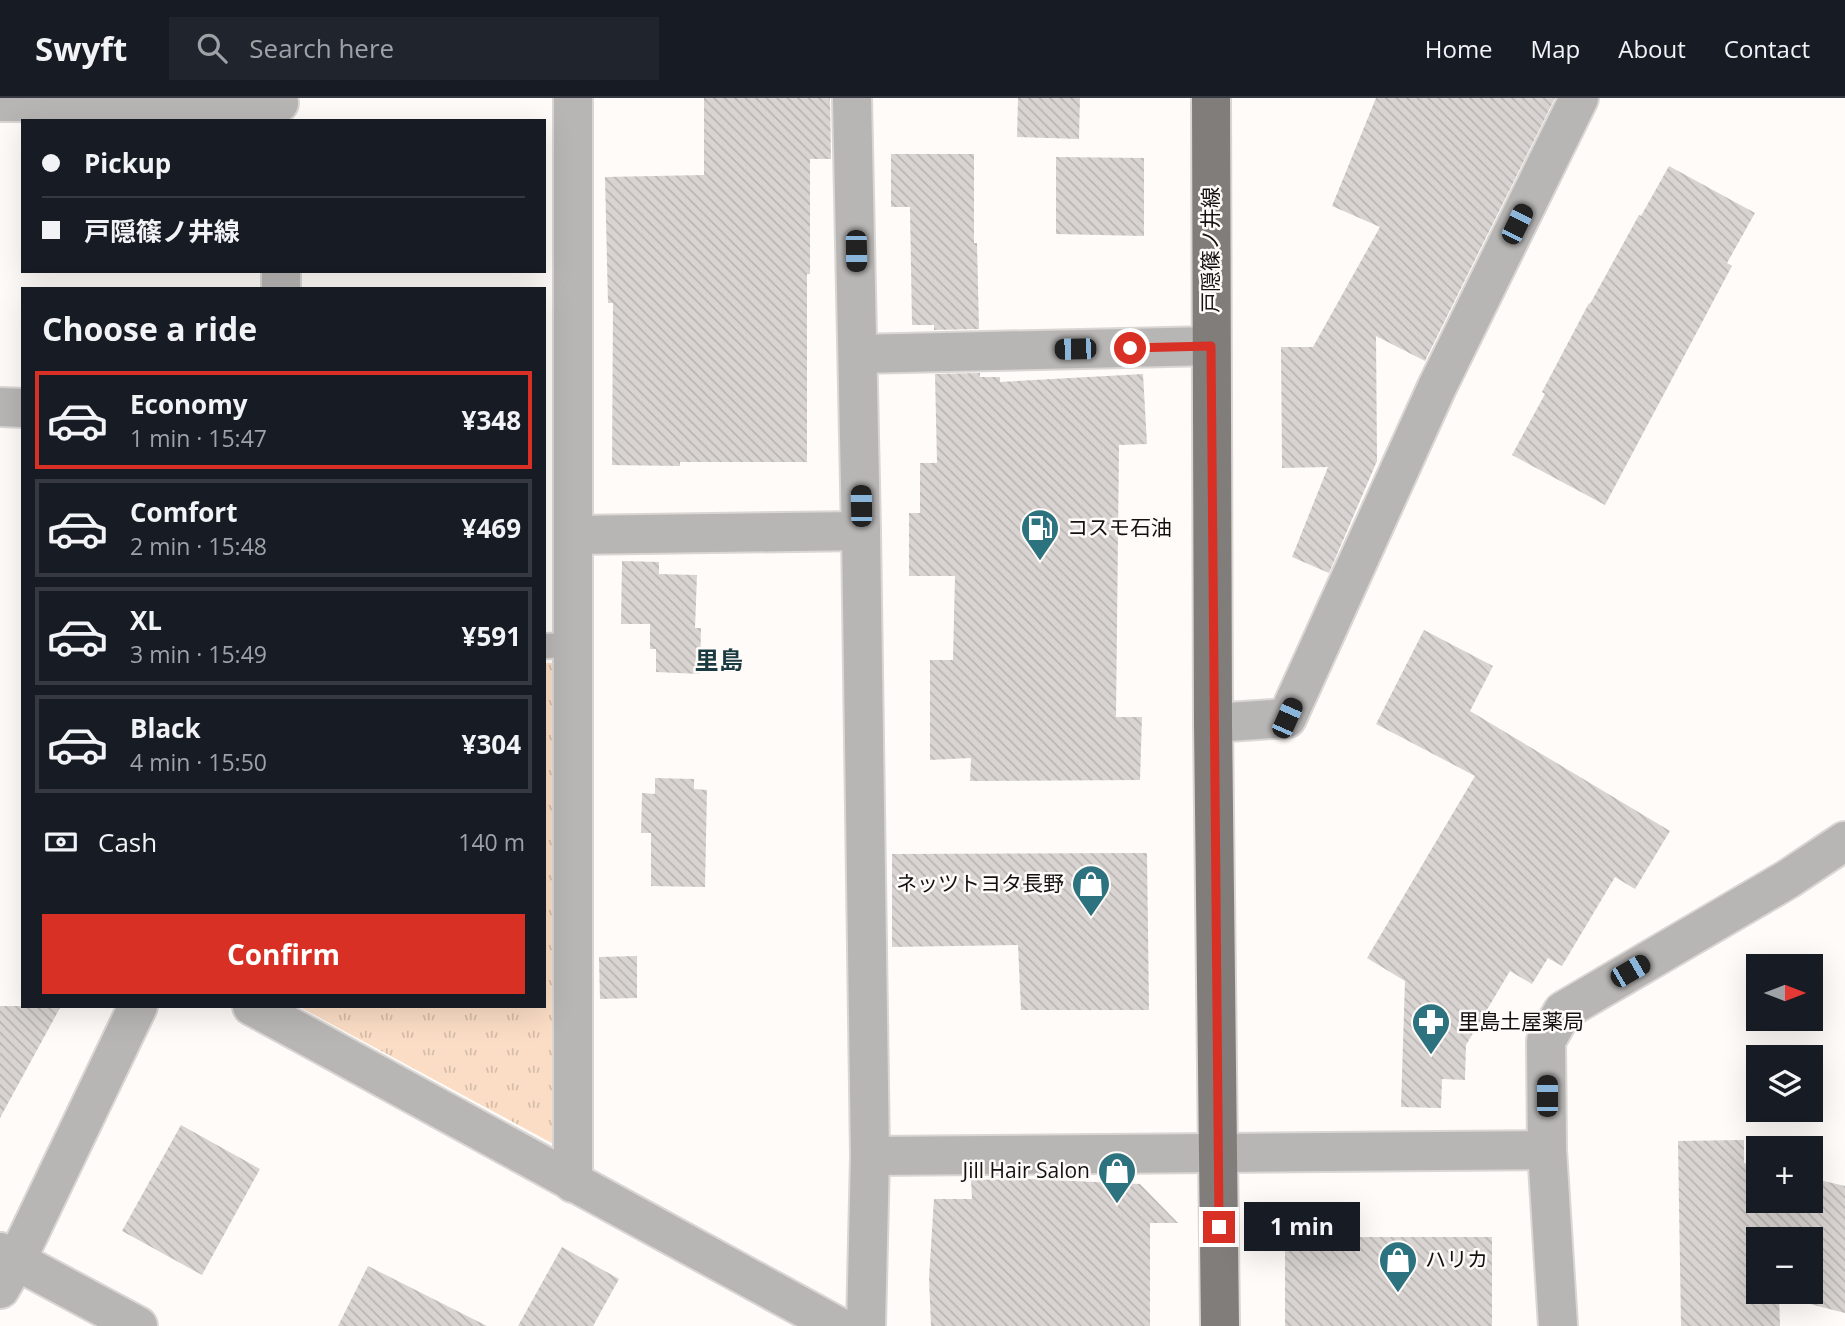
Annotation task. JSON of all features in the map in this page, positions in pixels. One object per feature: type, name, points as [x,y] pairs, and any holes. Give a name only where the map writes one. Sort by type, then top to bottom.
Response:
[{"type":"main road","name":"戸隠篠ノ井線","points":[[1211,98],[1213,723],[1220,1326]]},
{"type":"street","points":[[573,98],[573,535],[559,645],[573,1183]]},
{"type":"street","points":[[852,98],[870,1156],[866,1326]]},
{"type":"street","points":[[1213,723],[1287,718],[1437,387],[1579,98]]},
{"type":"street","points":[[0,102],[279,107]]},
{"type":"street","points":[[858,354],[1211,346]]},
{"type":"street","points":[[0,407],[21,408]]},
{"type":"street","points":[[573,535],[861,531]]},
{"type":"street","points":[[1558,1326],[1547,1150],[1546,1041],[1563,1011],[1788,879],[1845,841]]},
{"type":"street","points":[[137,1008],[5,1267],[138,1326]]},
{"type":"street","points":[[256,1008],[837,1326]]},
{"type":"street","points":[[870,1156],[1547,1150]]},
{"type":"green space","points":[[546,663],[556,663],[561,1148],[302,1008],[546,1008]]},
{"type":"building","points":[[704,98],[830,98],[831,159],[810,159],[807,462],[612,465],[613,303],[608,303],[605,177],[704,175]]},
{"type":"building","points":[[1018,98],[1080,98],[1079,139],[1017,137]]},
{"type":"building","points":[[1376,98],[1555,98],[1425,361],[1376,336],[1377,461],[1329,573],[1292,557],[1328,467],[1282,468],[1281,347],[1313,347],[1380,227],[1332,206]]},
{"type":"building","points":[[891,154],[974,154],[974,243],[977,243],[979,329],[934,330],[934,325],[912,325],[910,207],[891,207]]},
{"type":"building","points":[[1056,157],[1144,158],[1144,236],[1056,234]]},
{"type":"building","points":[[1669,166],[1755,213],[1727,263],[1732,266],[1605,505],[1512,455],[1589,303]]},
{"type":"building","points":[[980,373],[980,377],[1000,377],[1000,382],[1143,374],[1147,444],[1119,445],[1116,717],[1142,717],[1140,780],[970,781],[971,758],[930,760],[930,660],[953,660],[955,576],[909,576],[909,513],[920,513],[920,463],[937,463],[935,374]]},
{"type":"building","points":[[622,561],[659,562],[659,574],[697,575],[695,628],[701,628],[700,674],[656,672],[656,649],[650,649],[650,624],[621,624]]},
{"type":"building","points":[[1424,630],[1493,666],[1470,711],[1670,831],[1635,889],[1615,877],[1562,966],[1548,958],[1532,984],[1510,971],[1466,1045],[1465,1080],[1442,1079],[1441,1108],[1401,1107],[1405,981],[1367,958],[1475,776],[1376,724]]},
{"type":"building","points":[[655,778],[694,779],[694,789],[707,790],[705,887],[651,886],[651,833],[641,833],[642,793],[655,794]]},
{"type":"building","points":[[1147,853],[1149,1010],[1021,1010],[1018,945],[892,947],[892,854]]},
{"type":"building","points":[[637,956],[637,998],[600,999],[599,957]]},
{"type":"building","points":[[0,1006],[60,1008],[0,1118]]},
{"type":"building","points":[[181,1125],[260,1169],[202,1275],[122,1231]]},
{"type":"building","points":[[1744,1140],[1746,1213],[1823,1213],[1823,1181],[1845,1186],[1845,1313],[1810,1304],[1823,1304],[1823,1227],[1746,1227],[1746,1304],[1779,1304],[1780,1326],[1681,1326],[1678,1141]]},
{"type":"building","points":[[1028,1179],[1140,1184],[1178,1223],[1150,1223],[1150,1326],[931,1326],[929,1278],[934,1199],[972,1199],[971,1180]]},
{"type":"building","points":[[1285,1237],[1492,1237],[1492,1326],[1285,1326]]},
{"type":"building","points":[[562,1247],[619,1279],[593,1326],[518,1326]]},
{"type":"building","points":[[368,1266],[487,1326],[338,1326]]},
{"type":"place","name":"コスモ石油","points":[[1040,562]]},
{"type":"place","name":"ネッツトヨタ長野","points":[[1091,918]]},
{"type":"place","name":"里島土屋薬局","points":[[1431,1056]]},
{"type":"place","name":"Jill Hair Salon","points":[[1117,1205]]},
{"type":"place","name":"ハリカ","points":[[1398,1294]]},
{"type":"district","name":"里島","points":[[719,661]]},
{"type":"route","points":[[1130,348],[1211,346],[1219,1227]]}]
